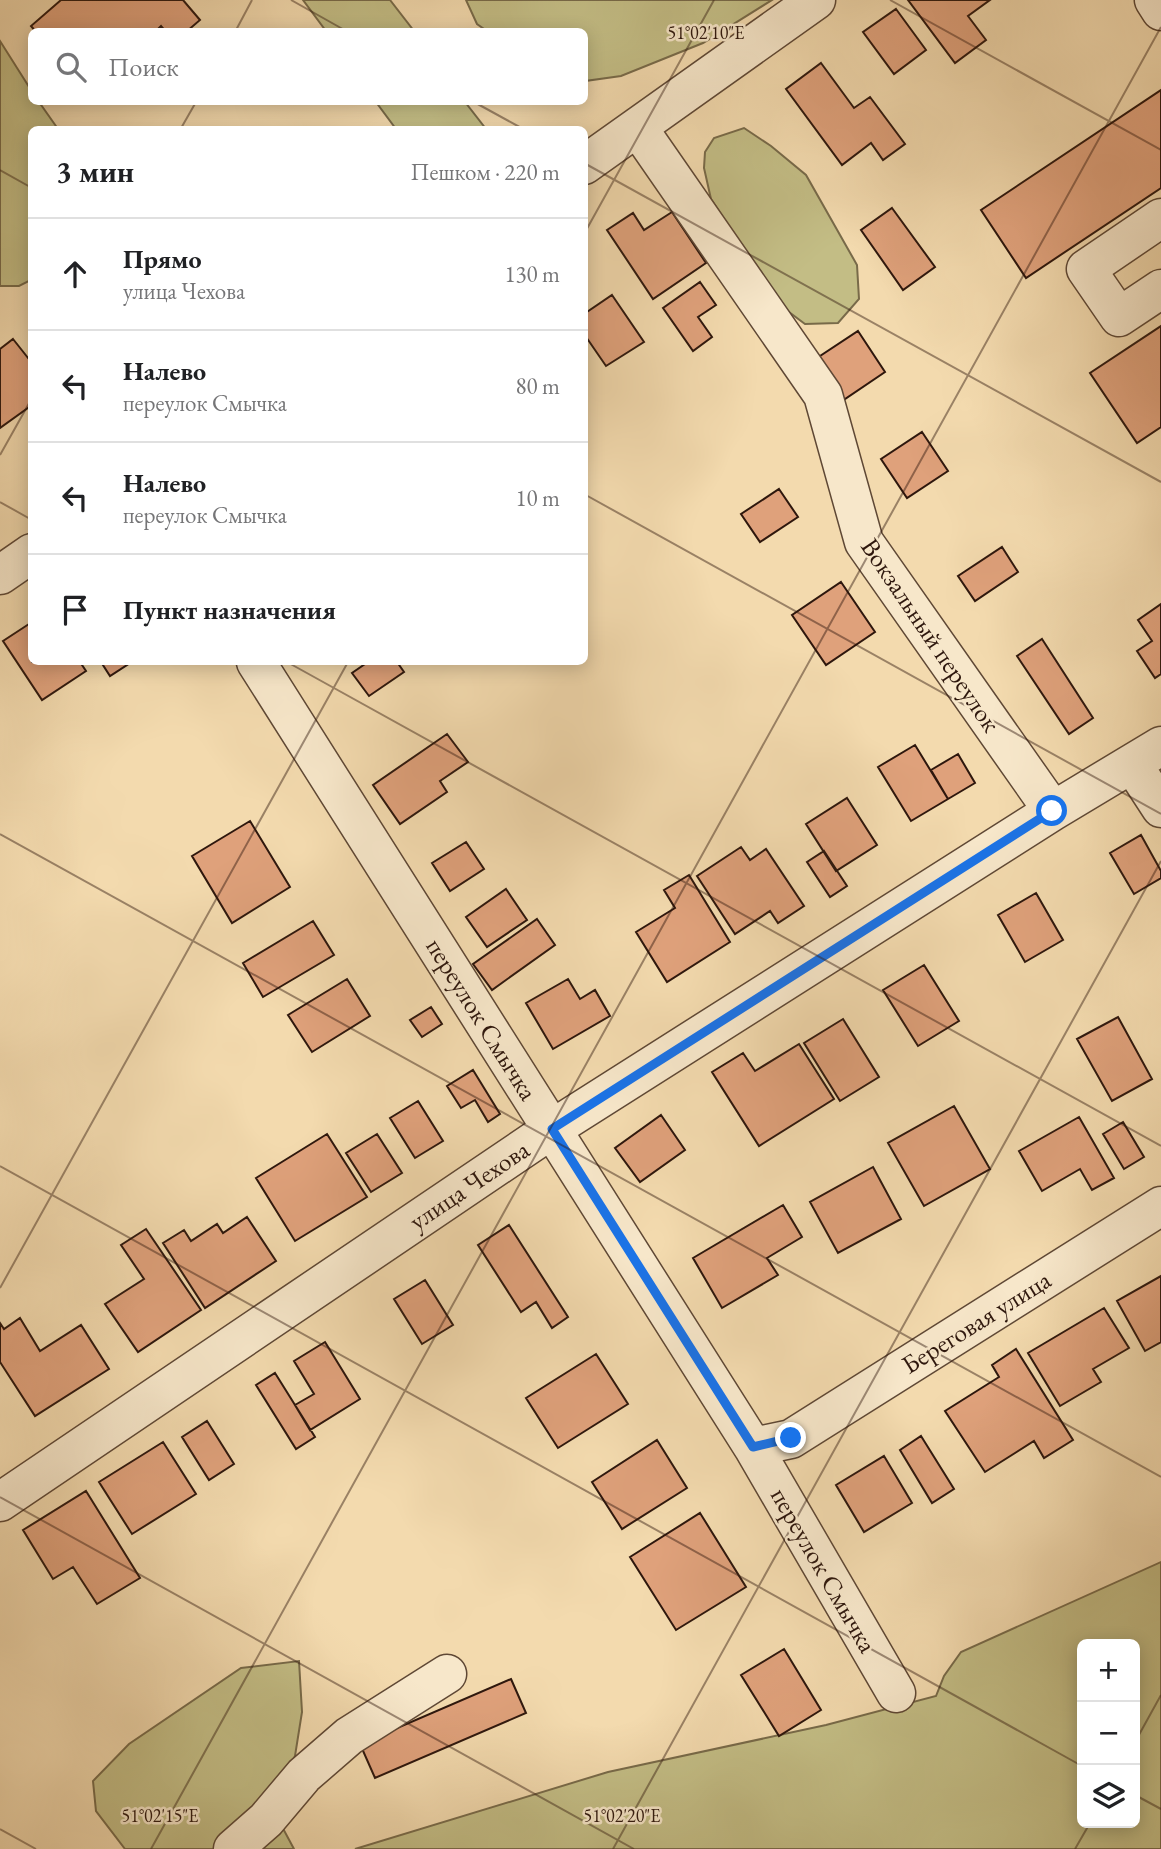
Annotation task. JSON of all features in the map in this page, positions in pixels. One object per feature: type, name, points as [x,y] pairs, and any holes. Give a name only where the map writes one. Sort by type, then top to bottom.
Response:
[{"type":"street","points":[[588,162],[816,0]]},
{"type":"street","points":[[1154,0],[1161,10]]},
{"type":"street","name":"Вокзальный переулок","points":[[638,128],[823,395],[864,542],[1052,811]]},
{"type":"street","points":[[1161,218],[1086,268],[1119,317],[1161,289]]},
{"type":"street","points":[[0,575],[28,557]]},
{"type":"street","name":"переулок Смычка","points":[[258,665],[753,1447],[896,1693]]},
{"type":"street","points":[[1147,756],[1161,808]]},
{"type":"street","name":"улица Чехова","points":[[0,1502],[552,1129],[1052,811],[1147,756]]},
{"type":"street","name":"Береговая улица","points":[[753,1447],[791,1438],[1161,1206]]},
{"type":"street","points":[[233,1849],[266,1820],[304,1775],[349,1736],[447,1674]]},
{"type":"shaded area","points":[[303,0],[390,0],[412,28],[324,28]]},
{"type":"shaded area","points":[[466,0],[772,0],[703,43],[621,76],[588,81],[588,28],[483,28],[477,24]]},
{"type":"shaded area","points":[[0,41],[28,85],[28,105],[41,105],[56,126],[28,126],[28,282],[19,286],[0,286]]},
{"type":"shaded area","points":[[378,105],[467,105],[484,126],[394,126]]},
{"type":"shaded area","points":[[744,128],[806,175],[857,265],[859,299],[838,323],[805,324],[781,306],[711,199],[704,168],[705,152],[714,138]]},
{"type":"shaded area","points":[[1161,1562],[1161,1849],[355,1849],[608,1772],[826,1725],[936,1696],[944,1676],[961,1652]]},
{"type":"shaded area","points":[[299,1661],[302,1712],[295,1756],[272,1808],[294,1849],[125,1849],[96,1811],[93,1781],[129,1744],[241,1668]]},
{"type":"building","points":[[61,0],[183,0],[200,20],[191,28],[31,26]]},
{"type":"building","points":[[908,0],[990,0],[968,16],[986,40],[955,63]]},
{"type":"building","points":[[896,9],[926,50],[894,74],[863,32]]},
{"type":"building","points":[[821,63],[854,108],[870,97],[905,144],[883,160],[871,143],[842,165],[786,89]]},
{"type":"building","points":[[1161,90],[1161,188],[1026,278],[981,210]]},
{"type":"building","points":[[892,208],[935,267],[903,290],[861,230]]},
{"type":"building","points":[[672,212],[706,263],[653,299],[607,230],[633,213],[644,230]]},
{"type":"building","points":[[700,282],[716,305],[698,317],[712,337],[693,351],[663,308]]},
{"type":"building","points":[[612,295],[644,342],[606,366],[588,340],[588,311]]},
{"type":"building","points":[[1161,326],[1161,427],[1137,443],[1090,373]]},
{"type":"building","points":[[858,331],[885,372],[842,401],[814,360]]},
{"type":"building","points":[[13,339],[28,358],[28,408],[0,428],[0,349]]},
{"type":"building","points":[[922,432],[948,471],[907,498],[881,459]]},
{"type":"building","points":[[779,489],[798,517],[760,542],[741,514]]},
{"type":"building","points":[[1002,547],[1018,572],[975,601],[958,576]]},
{"type":"building","points":[[841,582],[875,632],[826,665],[792,615]]},
{"type":"building","points":[[1161,604],[1161,674],[1155,678],[1137,651],[1152,641],[1138,620]]},
{"type":"building","points":[[28,625],[28,665],[82,665],[86,671],[42,700],[3,641]]},
{"type":"building","points":[[1042,639],[1093,718],[1069,734],[1017,656]]},
{"type":"building","points":[[103,665],[127,665],[110,676]]},
{"type":"building","points":[[364,665],[399,665],[404,672],[369,696],[352,673]]},
{"type":"building","points":[[447,734],[468,762],[440,781],[447,792],[400,824],[373,785]]},
{"type":"building","points":[[915,745],[948,799],[911,821],[878,767]]},
{"type":"building","points":[[958,754],[975,783],[948,799],[931,770]]},
{"type":"building","points":[[847,798],[877,845],[836,871],[806,824]]},
{"type":"building","points":[[250,821],[290,887],[232,923],[192,856]]},
{"type":"building","points":[[1141,835],[1161,871],[1161,878],[1134,894],[1110,853]]},
{"type":"building","points":[[466,842],[484,869],[450,891],[432,863]]},
{"type":"building","points":[[741,847],[750,860],[766,849],[804,906],[778,923],[770,911],[735,934],[697,876]]},
{"type":"building","points":[[824,851],[847,886],[830,897],[807,862]]},
{"type":"building","points":[[689,875],[730,942],[667,982],[636,932],[675,908],[664,890]]},
{"type":"building","points":[[506,889],[527,920],[487,947],[466,917]]},
{"type":"building","points":[[1036,893],[1063,940],[1025,962],[998,915]]},
{"type":"building","points":[[537,919],[555,945],[492,990],[473,964]]},
{"type":"building","points":[[313,921],[334,955],[263,997],[243,963]]},
{"type":"building","points":[[924,965],[959,1021],[918,1046],[883,990]]},
{"type":"building","points":[[347,979],[370,1016],[312,1052],[288,1015]]},
{"type":"building","points":[[568,979],[580,999],[595,990],[610,1016],[553,1049],[526,1003]]},
{"type":"building","points":[[431,1007],[442,1024],[422,1037],[410,1020]]},
{"type":"building","points":[[1118,1017],[1152,1079],[1112,1101],[1077,1039]]},
{"type":"building","points":[[843,1019],[879,1077],[840,1101],[804,1043]]},
{"type":"building","points":[[799,1044],[834,1099],[759,1146],[712,1072],[743,1053],[755,1071]]},
{"type":"building","points":[[473,1070],[500,1114],[488,1122],[475,1100],[461,1108],[447,1086]]},
{"type":"building","points":[[418,1101],[443,1141],[415,1158],[390,1118]]},
{"type":"building","points":[[954,1106],[990,1169],[924,1206],[888,1143]]},
{"type":"building","points":[[661,1115],[685,1150],[640,1182],[615,1148]]},
{"type":"building","points":[[1079,1117],[1114,1178],[1092,1190],[1080,1169],[1042,1191],[1019,1151]]},
{"type":"building","points":[[1123,1122],[1144,1157],[1124,1169],[1103,1134]]},
{"type":"building","points":[[327,1134],[367,1197],[295,1241],[256,1178]]},
{"type":"building","points":[[377,1134],[402,1173],[371,1192],[346,1153]]},
{"type":"building","points":[[873,1167],[901,1219],[838,1253],[810,1202]]},
{"type":"building","points":[[783,1205],[802,1237],[767,1258],[778,1275],[722,1308],[693,1258]]},
{"type":"building","points":[[247,1217],[276,1261],[205,1308],[163,1243],[184,1230],[191,1241],[217,1224],[223,1233]]},
{"type":"building","points":[[509,1225],[568,1317],[552,1328],[536,1302],[521,1312],[478,1245]]},
{"type":"building","points":[[146,1229],[201,1310],[138,1352],[105,1304],[144,1279],[121,1245]]},
{"type":"building","points":[[1161,1276],[1161,1342],[1145,1351],[1117,1301]]},
{"type":"building","points":[[425,1280],[453,1325],[422,1344],[394,1299]]},
{"type":"building","points":[[1104,1308],[1129,1348],[1093,1369],[1101,1382],[1060,1406],[1028,1353]]},
{"type":"building","points":[[20,1318],[40,1351],[81,1325],[109,1369],[35,1416],[0,1362],[0,1323],[4,1329]]},
{"type":"building","points":[[325,1342],[360,1399],[310,1430],[295,1405],[314,1394],[294,1361]]},
{"type":"building","points":[[1016,1349],[1073,1440],[1044,1458],[1034,1441],[985,1472],[945,1411],[999,1377],[992,1365]]},
{"type":"building","points":[[596,1354],[628,1404],[558,1448],[526,1398]]},
{"type":"building","points":[[275,1373],[315,1437],[296,1449],[256,1385]]},
{"type":"building","points":[[207,1421],[234,1464],[209,1480],[182,1437]]},
{"type":"building","points":[[921,1436],[954,1489],[932,1503],[900,1450]]},
{"type":"building","points":[[657,1440],[687,1488],[622,1529],[592,1482]]},
{"type":"building","points":[[163,1442],[196,1494],[132,1534],[99,1482]]},
{"type":"building","points":[[884,1456],[912,1503],[864,1532],[836,1485]]},
{"type":"building","points":[[86,1491],[140,1578],[97,1604],[73,1567],[53,1579],[23,1530]]},
{"type":"building","points":[[700,1513],[746,1587],[676,1630],[630,1557]]},
{"type":"building","points":[[784,1649],[821,1710],[779,1736],[741,1675]]},
{"type":"building","points":[[511,1679],[526,1713],[375,1778],[360,1744]]},
{"type":"route","points":[[791,1438],[753,1447],[552,1129],[1052,811]]}]
